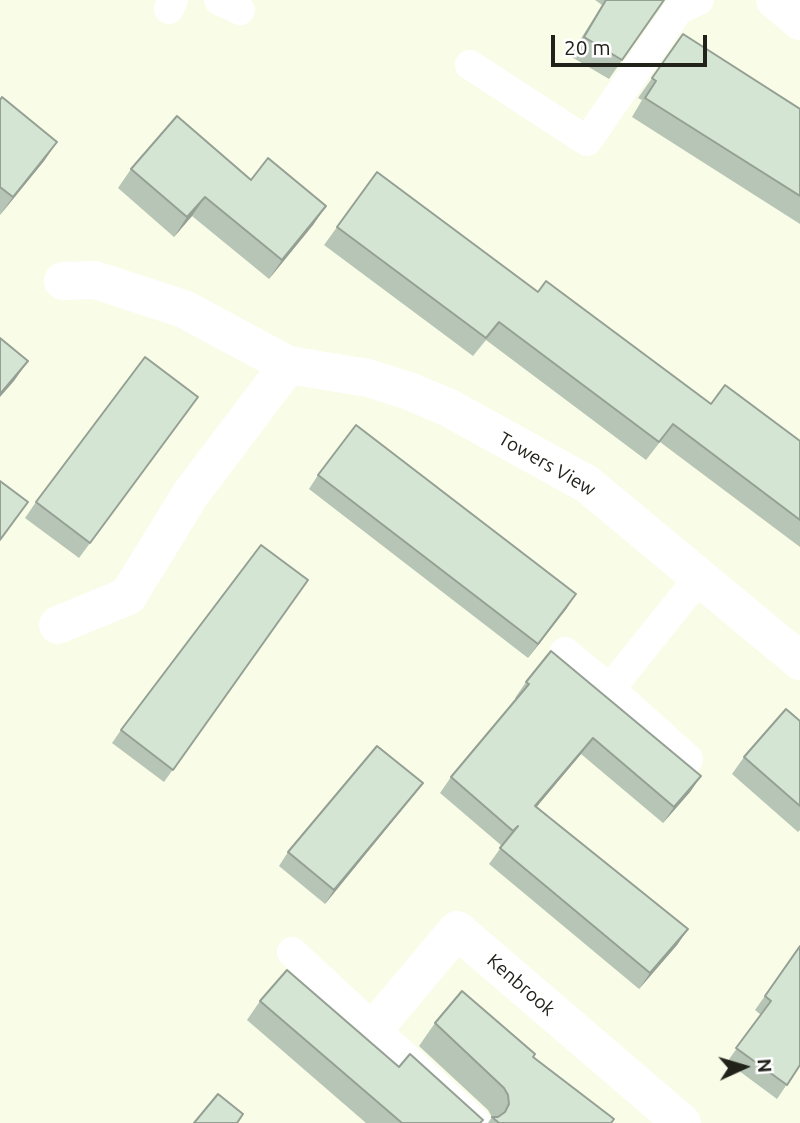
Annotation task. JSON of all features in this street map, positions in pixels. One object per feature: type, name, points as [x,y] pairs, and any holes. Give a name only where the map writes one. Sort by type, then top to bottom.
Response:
[{"type":"street","points":[[775,0],[800,21]]},
{"type":"street","name":"Towers View","points":[[63,281],[94,280],[184,309],[288,365],[368,378],[449,408],[587,484],[800,661]]},
{"type":"street","points":[[58,625],[128,596],[190,495],[288,365]]},
{"type":"street","name":"Kenbrook","points":[[374,1029],[457,930],[682,1123]]},
{"type":"lane","points":[[470,65],[587,141],[678,10],[699,0]]},
{"type":"lane","points":[[610,689],[699,578]]},
{"type":"lane","points":[[565,652],[688,759]]},
{"type":"lane","points":[[292,952],[476,1123]]},
{"type":"building","points":[[606,0],[664,0],[622,60],[584,37]]},
{"type":"building","points":[[683,34],[800,109],[800,196],[645,98],[656,81],[652,78]]},
{"type":"building","points":[[2,97],[57,142],[13,197],[0,187]]},
{"type":"building","points":[[177,116],[251,180],[268,158],[326,206],[282,260],[205,197],[187,217],[131,169]]},
{"type":"building","points":[[377,172],[538,292],[546,281],[711,404],[725,385],[800,441],[800,520],[673,424],[659,442],[499,322],[486,338],[337,227]]},
{"type":"building","points":[[0,338],[28,361],[0,394]]},
{"type":"building","points":[[145,357],[198,397],[90,543],[36,502]]},
{"type":"building","points":[[356,425],[576,594],[538,644],[318,475]]},
{"type":"building","points":[[0,481],[28,502],[0,540]]},
{"type":"building","points":[[261,545],[308,580],[173,770],[121,730]]},
{"type":"building","points":[[551,651],[701,776],[674,807],[593,738],[535,806],[688,929],[650,973],[500,848],[518,826],[513,831],[451,777],[529,684],[526,682]]},
{"type":"building","points":[[786,709],[800,721],[800,806],[744,757]]},
{"type":"building","points":[[377,746],[423,783],[334,890],[288,852]]},
{"type":"building","points":[[800,946],[800,1065],[787,1085],[736,1048],[771,1001],[765,996]]},
{"type":"building","points":[[287,970],[399,1067],[410,1054],[483,1120],[480,1123],[402,1123],[260,1001]]},
{"type":"building","points":[[462,991],[535,1054],[533,1057],[614,1119],[611,1123],[499,1123],[492,1117],[498,1117],[505,1112],[509,1104],[504,1088],[435,1023]]},
{"type":"building","points":[[218,1094],[243,1114],[237,1123],[194,1123]]}]
